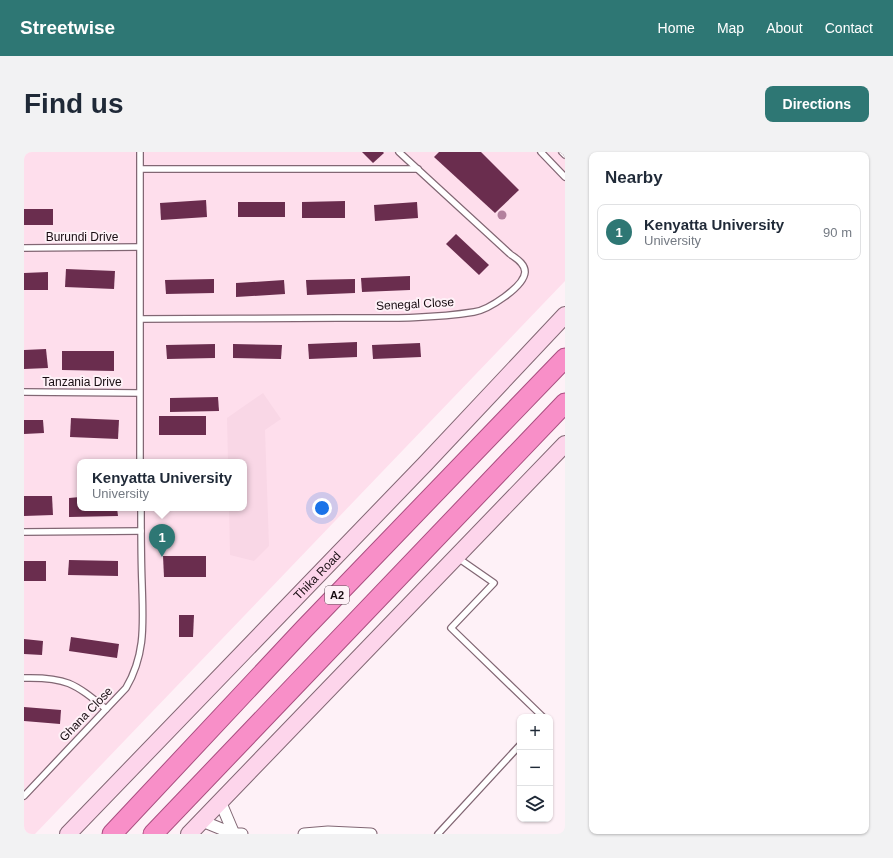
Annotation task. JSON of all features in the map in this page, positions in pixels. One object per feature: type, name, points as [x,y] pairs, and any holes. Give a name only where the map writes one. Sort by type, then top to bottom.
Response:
[{"type":"highway","name":"A2","points":[[112,834],[304,629],[565,358]]},
{"type":"highway","name":"A2","points":[[153,834],[565,403]]},
{"type":"main road","name":"Thika Road","points":[[68,834],[425,464],[565,315]]},
{"type":"main road","points":[[189,834],[565,444]]},
{"type":"street","points":[[220,801],[234,834]]},
{"type":"street","points":[[202,821],[234,834],[242,834]]},
{"type":"street","points":[[304,834],[328,832],[371,834]]},
{"type":"lane","points":[[140,152],[140,459]]},
{"type":"lane","points":[[400,152],[418,169]]},
{"type":"lane","points":[[541,152],[565,177]]},
{"type":"lane","points":[[562,152],[565,155]]},
{"type":"lane","points":[[141,170],[418,169]]},
{"type":"lane","name":"Senegal Close","points":[[141,319],[416,317],[476,312],[491,305],[504,297],[522,281],[525,272],[522,264],[418,169]]},
{"type":"lane","name":"Burundi Drive","points":[[24,248],[139,248]]},
{"type":"lane","name":"Tanzania Drive","points":[[24,392],[139,393]]},
{"type":"lane","name":"Ghana Close","points":[[24,796],[126,688],[134,676],[143,637],[141,511]]},
{"type":"lane","points":[[24,532],[141,531]]},
{"type":"lane","points":[[456,556],[494,583],[452,628],[540,714]]},
{"type":"lane","points":[[24,678],[53,678],[69,683],[82,690],[106,709]]},
{"type":"lane","points":[[438,834],[517,748]]},
{"type":"shaded area","points":[[24,152],[565,152],[565,281],[35,834],[24,834]]},
{"type":"shaded area","points":[[263,393],[281,419],[265,430],[269,546],[254,561],[230,555],[229,511],[247,511],[247,459],[228,459],[227,418]]},
{"type":"building","points":[[362,152],[383,152],[384,153],[373,163]]},
{"type":"building","points":[[439,152],[481,152],[519,190],[495,213],[434,157]]},
{"type":"building","points":[[206,200],[207,217],[161,220],[160,203]]},
{"type":"building","points":[[345,201],[345,218],[302,218],[302,202]]},
{"type":"building","points":[[238,202],[285,202],[285,217],[238,217]]},
{"type":"building","points":[[417,202],[418,218],[375,221],[374,205]]},
{"type":"building","points":[[24,209],[53,209],[53,225],[24,225]]},
{"type":"building","points":[[456,234],[489,265],[479,275],[446,244]]},
{"type":"building","points":[[66,269],[115,271],[114,289],[65,287]]},
{"type":"building","points":[[48,272],[48,290],[24,290],[24,273]]},
{"type":"building","points":[[410,276],[410,290],[362,292],[361,278]]},
{"type":"building","points":[[214,279],[214,293],[166,294],[165,280]]},
{"type":"building","points":[[355,279],[355,293],[307,295],[306,280]]},
{"type":"building","points":[[284,280],[285,294],[236,297],[236,283]]},
{"type":"building","points":[[357,342],[357,357],[309,359],[308,344]]},
{"type":"building","points":[[420,343],[421,357],[373,359],[372,345]]},
{"type":"building","points":[[215,344],[215,358],[167,359],[166,345]]},
{"type":"building","points":[[233,344],[282,345],[281,359],[233,358]]},
{"type":"building","points":[[46,349],[48,368],[24,369],[24,350]]},
{"type":"building","points":[[62,351],[114,351],[114,371],[62,370]]},
{"type":"building","points":[[218,397],[219,411],[170,412],[170,398]]},
{"type":"building","points":[[159,416],[206,416],[206,435],[159,435]]},
{"type":"building","points":[[71,418],[119,420],[118,439],[70,437]]},
{"type":"building","points":[[24,420],[43,420],[44,433],[24,434]]},
{"type":"building","points":[[24,496],[52,496],[53,515],[24,516]]},
{"type":"building","points":[[77,497],[77,511],[117,511],[118,516],[69,517],[69,498]]},
{"type":"building","points":[[163,556],[206,556],[206,577],[164,577]]},
{"type":"building","points":[[69,560],[118,561],[118,576],[68,575]]},
{"type":"building","points":[[24,561],[46,561],[46,581],[24,581]]},
{"type":"building","points":[[179,615],[194,615],[193,637],[179,637]]},
{"type":"building","points":[[71,637],[119,644],[117,658],[69,651]]},
{"type":"building","points":[[24,639],[43,641],[42,655],[24,654]]},
{"type":"building","points":[[24,707],[61,710],[60,724],[24,721]]},
{"type":"place","name":"Kenyatta University","points":[[162,557]]}]
